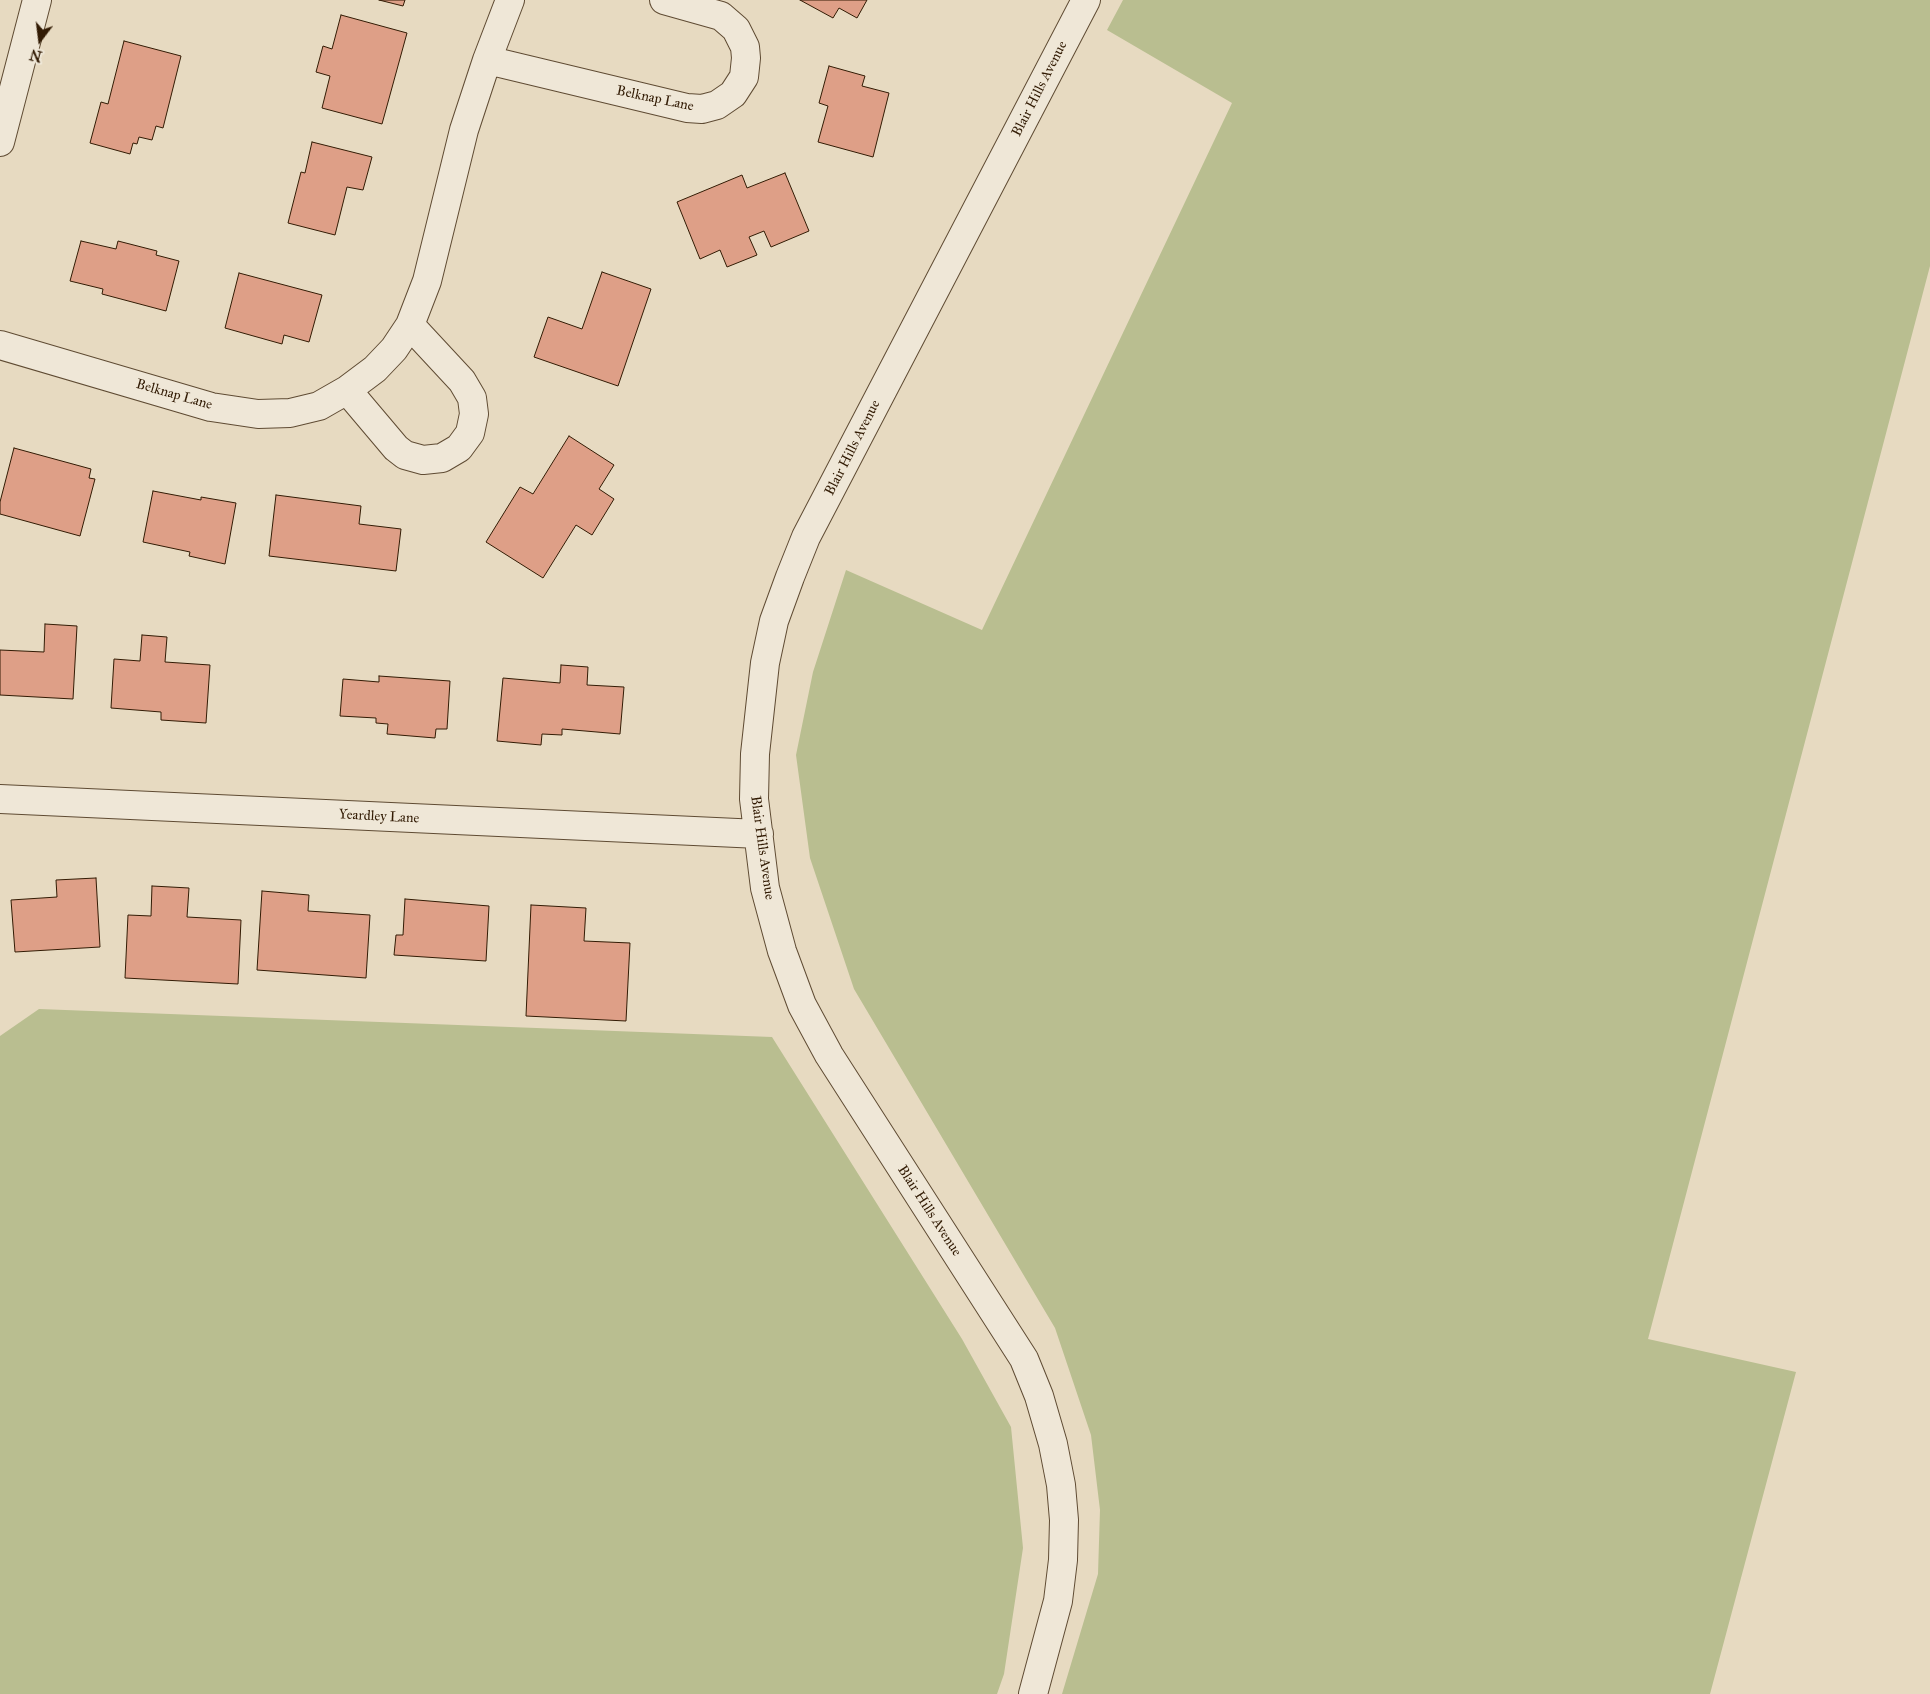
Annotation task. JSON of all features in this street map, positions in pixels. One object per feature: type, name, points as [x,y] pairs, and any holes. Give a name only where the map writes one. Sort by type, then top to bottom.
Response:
[{"type":"street","points":[[0,142],[37,0]]},
{"type":"street","name":"Belknap Lane","points":[[0,345],[211,407],[258,414],[290,413],[319,406],[347,390],[375,369],[394,349],[410,325],[427,281],[464,130],[487,60],[510,0]]},
{"type":"street","name":"Belknap Lane","points":[[487,60],[687,108],[702,109],[717,105],[733,94],[744,76],[746,53],[736,29],[721,16],[664,0]]},
{"type":"street","name":"Blair Hills Avenue","points":[[1033,1694],[1058,1601],[1063,1560],[1064,1520],[1061,1485],[1053,1444],[1039,1396],[1024,1359],[829,1055],[802,1005],[782,951],[765,888],[754,799],[755,754],[758,710],[774,621],[790,577],[811,529],[1086,0]]},
{"type":"street","points":[[347,390],[396,448],[405,455],[424,460],[442,458],[459,448],[470,433],[474,414],[472,398],[462,381],[410,325]]},
{"type":"street","name":"Yeardley Lane","points":[[0,799],[759,834]]},
{"type":"green space","points":[[1123,0],[1930,0],[1930,266],[1648,1339],[1796,1372],[1710,1694],[1062,1694],[1098,1574],[1100,1510],[1091,1435],[1055,1328],[854,989],[810,858],[796,755],[813,672],[846,570],[982,630],[1232,103],[1107,30]]},
{"type":"green space","points":[[39,1009],[772,1037],[962,1339],[1011,1427],[1023,1548],[1004,1674],[997,1694],[0,1694],[0,1036]]},
{"type":"building","points":[[379,0],[405,0],[403,6]]},
{"type":"building","points":[[800,0],[867,0],[857,18],[839,8],[833,18]]},
{"type":"building","points":[[341,15],[407,33],[382,124],[322,108],[330,76],[316,72],[323,46],[332,49]]},
{"type":"building","points":[[124,41],[181,56],[163,128],[156,126],[152,140],[139,137],[137,144],[133,143],[130,154],[90,143],[101,102],[108,104]]},
{"type":"building","points":[[829,66],[865,76],[862,86],[889,93],[873,157],[818,142],[828,106],[819,103]]},
{"type":"building","points":[[312,142],[372,157],[363,190],[347,187],[335,235],[288,223],[301,172],[305,173]]},
{"type":"building","points":[[785,173],[809,231],[771,247],[764,231],[749,237],[757,255],[727,267],[720,250],[700,259],[677,202],[742,175],[747,188]]},
{"type":"building","points":[[81,241],[116,249],[118,241],[157,251],[156,255],[179,261],[166,311],[102,294],[103,289],[70,281]]},
{"type":"building","points":[[602,272],[651,289],[618,386],[534,357],[548,317],[582,329]]},
{"type":"building","points":[[239,273],[322,295],[309,342],[284,335],[282,344],[225,328]]},
{"type":"building","points":[[569,436],[614,465],[599,489],[614,499],[592,535],[576,525],[543,578],[486,542],[520,487],[533,494]]},
{"type":"building","points":[[14,448],[91,469],[89,478],[95,479],[80,536],[0,514],[0,502]]},
{"type":"building","points":[[153,491],[201,500],[201,497],[236,503],[225,564],[189,556],[190,552],[143,542]]},
{"type":"building","points":[[276,495],[361,506],[359,524],[401,529],[396,571],[269,556]]},
{"type":"building","points":[[45,624],[77,626],[73,699],[0,695],[0,650],[44,652]]},
{"type":"building","points":[[142,635],[167,637],[165,662],[210,665],[206,723],[161,720],[161,712],[111,708],[114,659],[140,661]]},
{"type":"building","points":[[561,665],[588,667],[587,685],[624,687],[620,734],[562,729],[562,735],[542,734],[541,745],[497,741],[503,678],[560,683]]},
{"type":"building","points":[[379,676],[450,681],[447,729],[436,729],[435,738],[387,734],[388,724],[376,723],[376,718],[340,716],[343,679],[379,682]]},
{"type":"building","points":[[96,878],[100,947],[15,952],[11,900],[57,897],[56,880]]},
{"type":"building","points":[[152,886],[189,888],[187,917],[241,920],[238,984],[125,978],[128,915],[151,916]]},
{"type":"building","points":[[262,891],[309,895],[308,911],[370,915],[366,978],[257,970]]},
{"type":"building","points":[[405,899],[489,906],[486,961],[394,955],[396,935],[403,935]]},
{"type":"building","points":[[531,905],[586,908],[584,941],[630,943],[626,1021],[526,1016]]}]
